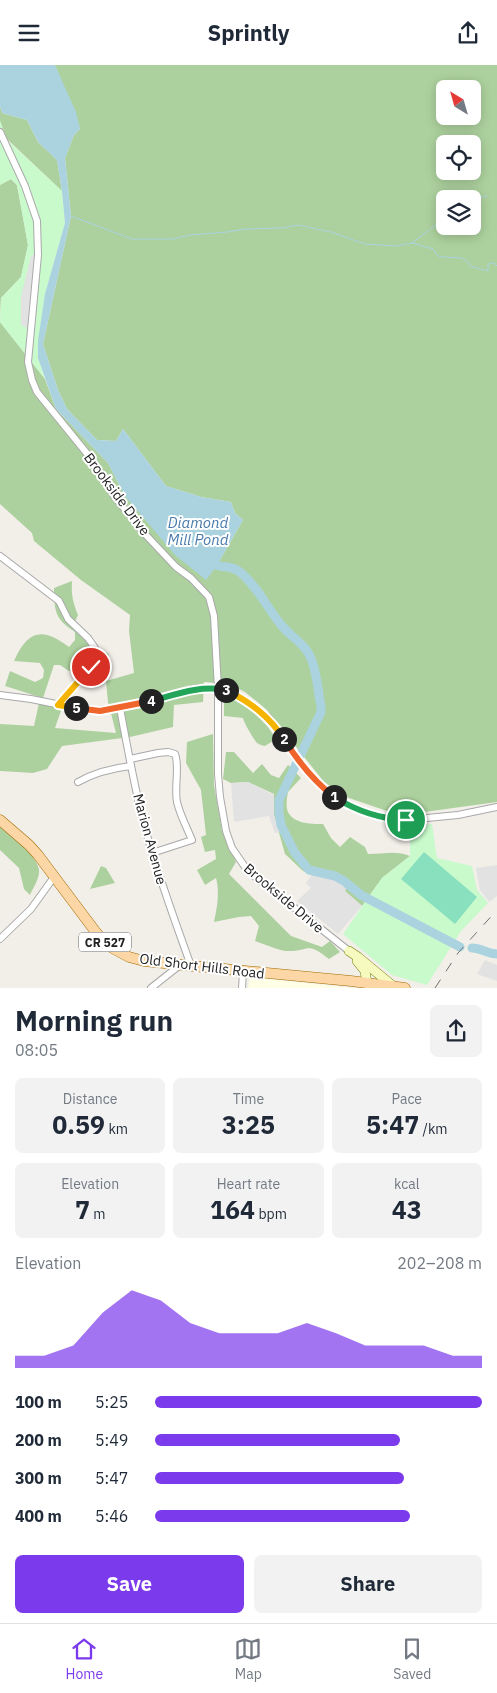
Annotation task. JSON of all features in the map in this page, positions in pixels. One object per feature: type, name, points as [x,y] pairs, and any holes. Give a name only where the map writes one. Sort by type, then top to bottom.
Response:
[{"type":"main road","name":"Old Short Hills Road","points":[[0,820],[29,845],[107,945],[129,957],[144,961],[405,988]]},
{"type":"main road","name":"Brookside Drive","points":[[349,951],[393,986]]},
{"type":"main road","name":"Brookside Drive","points":[[349,951],[365,971],[370,983]]},
{"type":"main road","points":[[370,983],[372,969]]},
{"type":"street","name":"Brookside Drive","points":[[0,132],[31,200],[38,227],[38,255],[28,362],[37,392],[89,456],[121,504],[145,534],[176,567],[196,583],[209,597],[214,616],[218,689],[218,773],[220,797],[226,831],[232,848],[253,875],[349,951]]},
{"type":"street","points":[[0,556],[59,601],[68,619],[88,638],[95,648],[96,657],[91,667],[58,705]]},
{"type":"street","points":[[0,695],[91,711],[120,708],[198,689],[226,690],[254,706],[269,718],[303,766],[326,790],[342,801],[380,817],[406,820],[458,815],[497,807]]},
{"type":"street","name":"Marion Avenue","points":[[120,708],[152,853],[186,965]]},
{"type":"street","points":[[78,782],[91,775],[122,767],[131,762],[168,752],[175,754],[177,759],[175,784],[177,802],[192,840],[152,853]]},
{"type":"street","points":[[0,939],[31,909],[54,877]]},
{"type":"street","points":[[151,988],[186,965]]},
{"type":"street","points":[[242,988],[244,971]]},
{"type":"shaded area","points":[[35,254],[27,328],[21,325],[21,296],[31,256]]},
{"type":"shaded area","points":[[248,782],[274,795],[274,815],[280,832],[275,833],[269,816],[234,822],[231,783]]},
{"type":"shaded area","points":[[497,865],[497,896],[489,902],[480,890],[476,868]]},
{"type":"shaded area","points":[[312,875],[340,882],[347,888],[345,891],[362,906],[338,934],[297,901],[311,888],[306,883]]},
{"type":"shaded area","points":[[485,960],[497,965],[497,981],[477,974]]},
{"type":"shaded area","points":[[250,977],[354,988],[248,988]]},
{"type":"green space","points":[[55,65],[497,65],[497,802],[410,814],[387,811],[346,797],[324,782],[267,710],[245,692],[229,684],[204,682],[203,702],[174,705],[173,727],[130,737],[62,746],[47,769],[33,773],[0,771],[0,724],[34,726],[39,703],[62,708],[55,728],[116,733],[108,702],[106,681],[134,673],[129,631],[130,615],[81,580],[34,541],[32,533],[0,504],[0,322],[45,379],[56,409],[108,463],[125,496],[216,567],[243,520],[235,513],[231,502],[201,497],[166,486],[123,429],[116,441],[97,440],[67,409],[58,390],[43,344],[71,216],[65,158],[74,135],[80,129]]},
{"type":"green space","points":[[0,106],[2,113],[27,120],[38,142],[57,160],[62,191],[7,139],[0,121]]},
{"type":"green space","points":[[0,121],[7,140],[62,191],[65,223],[45,294],[38,358],[45,379],[0,322],[1,298],[21,277],[28,245],[17,185],[11,179],[0,185]]},
{"type":"green space","points":[[11,179],[17,185],[28,245],[21,277],[1,298],[0,316],[0,185]]},
{"type":"green space","points":[[72,581],[73,598],[78,615],[73,626],[91,645],[93,655],[91,662],[82,673],[69,671],[60,665],[54,665],[43,698],[5,686],[10,671],[35,682],[43,678],[44,670],[40,663],[14,661],[19,651],[30,638],[43,634],[51,636],[69,647],[75,640],[75,632],[63,623],[57,614],[54,596],[54,588]]},
{"type":"green space","points":[[99,649],[109,654],[105,680],[91,681]]},
{"type":"green space","points":[[229,698],[246,704],[268,727],[276,739],[265,746],[259,744],[243,718],[224,716],[224,700]]},
{"type":"green space","points":[[213,734],[214,785],[222,831],[236,862],[229,874],[291,936],[322,947],[330,941],[340,952],[329,959],[311,948],[286,951],[255,941],[259,926],[251,916],[214,922],[218,895],[216,878],[205,885],[197,870],[216,859],[215,850],[205,852],[201,837],[206,835],[201,790],[186,763],[187,742]]},
{"type":"green space","points":[[226,752],[234,752],[253,773],[262,764],[271,775],[279,778],[288,765],[301,778],[288,792],[287,809],[289,814],[302,822],[323,824],[331,838],[340,847],[350,837],[365,847],[368,854],[395,853],[410,856],[382,878],[362,906],[345,891],[340,883],[303,871],[285,854],[274,815],[274,794],[248,782],[231,783],[223,779]]},
{"type":"green space","points":[[432,824],[437,858],[472,866],[477,890],[488,903],[461,931],[427,985],[392,975],[343,934],[382,878],[410,856],[410,826]]},
{"type":"green space","points":[[0,827],[11,835],[36,861],[39,868],[38,879],[30,895],[24,889],[19,868],[0,850]]},
{"type":"green space","points":[[424,852],[477,897],[455,924],[401,879]]},
{"type":"green space","points":[[101,866],[106,868],[115,883],[90,889]]},
{"type":"water","name":"Diamond Mill Pond","points":[[0,65],[55,65],[76,112],[80,129],[74,135],[65,158],[71,216],[43,344],[58,390],[67,409],[97,440],[116,441],[123,429],[166,486],[201,497],[231,502],[235,513],[243,520],[216,567],[206,580],[175,555],[125,496],[108,463],[56,409],[38,358],[38,341],[45,294],[65,223],[57,160],[38,142],[27,120],[2,113],[0,106]]},
{"type":"waterway","points":[[481,197],[487,196]]},
{"type":"waterway","points":[[71,216],[132,239],[173,239],[190,235],[245,229],[282,228],[298,225],[331,232],[365,244],[396,246],[412,243],[436,225]]},
{"type":"waterway","points":[[412,243],[433,249],[438,256],[462,258],[470,266],[488,271],[488,264],[494,263],[497,266]]},
{"type":"waterway","points":[[209,560],[217,565],[236,569],[246,578],[282,626],[307,650],[314,666],[321,712],[279,800],[281,825],[295,853],[309,870],[335,876],[361,895],[460,947]]},
{"type":"waterway","points":[[472,948],[497,954]]},
{"type":"railway","points":[[435,988],[458,953],[497,910]]},
{"type":"route","points":[[91,667],[58,705],[100,711],[198,689],[226,690],[242,697],[269,718],[303,766],[334,797],[355,808],[380,817],[406,820]]}]
